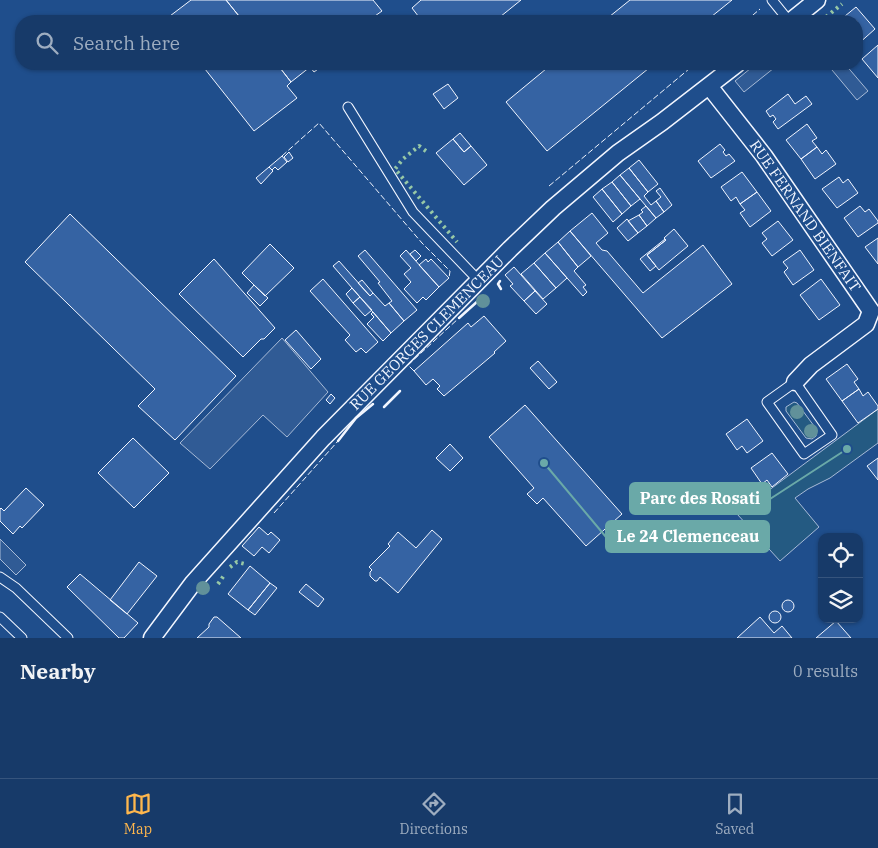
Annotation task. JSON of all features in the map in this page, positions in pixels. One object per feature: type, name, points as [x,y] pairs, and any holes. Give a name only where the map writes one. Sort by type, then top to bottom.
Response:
[{"type":"street","points":[[798,15],[817,0]]},
{"type":"street","name":"RUE GEORGES CLEMENCEAU","points":[[152,638],[199,576],[323,438],[510,249],[564,198],[618,153],[729,70]]},
{"type":"street","name":"RUE FERNAND BIENFAIT","points":[[709,86],[764,156],[871,311],[866,324],[806,370],[795,382]]},
{"type":"lane","points":[[772,0],[785,15]]},
{"type":"lane","points":[[348,107],[413,212],[479,282]]},
{"type":"lane","points":[[795,382],[832,434],[804,454],[767,402],[795,382]]},
{"type":"lane","points":[[0,577],[16,588],[68,638]]},
{"type":"lane","points":[[0,617],[22,638]]},
{"type":"shaded area","points":[[749,70],[772,70],[744,92],[735,81]]},
{"type":"shaded area","points":[[832,70],[850,70],[868,91],[857,100]]},
{"type":"shaded area","points":[[282,338],[328,392],[287,437],[263,415],[210,469],[180,443]]},
{"type":"shaded area","points":[[794,402],[797,403],[817,430],[816,436],[812,439],[806,438],[786,411],[786,407]]},
{"type":"shaded area","points":[[878,409],[878,443],[830,478],[795,498],[819,527],[780,561],[737,514]]},
{"type":"shaded area","points":[[0,539],[26,565],[16,575],[0,559]]},
{"type":"building","points":[[191,0],[226,0],[238,15],[171,15]]},
{"type":"building","points":[[226,0],[373,0],[382,11],[376,15],[238,15]]},
{"type":"building","points":[[421,0],[521,0],[502,15],[417,15],[412,8]]},
{"type":"building","points":[[630,0],[732,0],[713,15],[611,15]]},
{"type":"building","points":[[856,7],[863,15],[846,15]]},
{"type":"building","points":[[863,15],[875,29],[863,40]]},
{"type":"building","points":[[878,45],[878,78],[863,60]]},
{"type":"building","points":[[206,70],[282,70],[291,82],[287,86],[297,98],[254,131]]},
{"type":"building","points":[[282,70],[306,70],[291,82]]},
{"type":"building","points":[[545,70],[647,70],[547,151],[506,102]]},
{"type":"building","points":[[448,84],[458,98],[444,109],[433,94]]},
{"type":"building","points":[[788,94],[795,104],[806,96],[812,104],[778,129],[773,122],[776,119],[773,115],[770,117],[766,111]]},
{"type":"building","points":[[807,124],[817,138],[812,141],[817,147],[801,159],[786,140]]},
{"type":"building","points":[[460,133],[471,146],[464,152],[453,139]]},
{"type":"building","points":[[453,139],[464,152],[471,146],[487,165],[464,185],[436,153]]},
{"type":"building","points":[[720,144],[725,150],[723,152],[726,156],[729,154],[735,161],[711,178],[698,161]]},
{"type":"building","points":[[817,147],[822,154],[826,150],[836,164],[815,179],[801,159]]},
{"type":"building","points":[[289,152],[293,158],[288,162],[284,157]]},
{"type":"building","points":[[282,156],[287,162],[278,170],[275,167],[272,170],[269,167]]},
{"type":"building","points":[[639,160],[658,184],[648,192],[629,168]]},
{"type":"building","points":[[269,167],[273,171],[261,184],[256,178]]},
{"type":"building","points":[[629,168],[648,192],[644,196],[651,205],[656,201],[664,212],[656,218],[620,175]]},
{"type":"building","points":[[742,172],[757,192],[740,204],[736,197],[731,201],[721,187]]},
{"type":"building","points":[[620,175],[640,199],[631,206],[612,182]]},
{"type":"building","points":[[839,177],[843,183],[848,179],[858,193],[837,208],[822,189]]},
{"type":"building","points":[[612,182],[631,206],[622,214],[602,189]]},
{"type":"building","points":[[660,188],[672,205],[664,212],[656,201],[661,197],[656,191]]},
{"type":"building","points":[[602,189],[622,214],[613,222],[593,197]]},
{"type":"building","points":[[757,192],[771,211],[750,227],[740,213],[745,210],[740,204]]},
{"type":"building","points":[[646,206],[656,218],[647,226],[639,215]]},
{"type":"building","points":[[860,206],[865,212],[869,209],[878,223],[858,237],[844,218]]},
{"type":"building","points":[[592,213],[608,233],[596,243],[602,250],[607,251],[643,293],[703,245],[732,284],[662,338],[570,231]]},
{"type":"building","points":[[70,214],[236,376],[175,440],[138,406],[155,389],[25,262]]},
{"type":"building","points":[[639,215],[647,226],[638,233],[628,221]]},
{"type":"building","points":[[627,219],[638,233],[628,241],[617,228]]},
{"type":"building","points":[[778,221],[793,240],[772,256],[762,243],[767,239],[762,233]]},
{"type":"building","points":[[674,229],[688,246],[659,270],[647,255],[666,240],[664,238]]},
{"type":"building","points":[[570,231],[591,256],[578,267],[558,242]]},
{"type":"building","points":[[878,238],[878,264],[865,247]]},
{"type":"building","points":[[665,239],[647,255],[656,266],[650,271],[640,259]]},
{"type":"building","points":[[558,242],[578,267],[574,271],[586,285],[583,287],[587,292],[583,296],[545,253]]},
{"type":"building","points":[[270,244],[294,268],[265,296],[242,273]]},
{"type":"building","points":[[365,250],[417,310],[404,321],[389,303],[392,301],[378,283],[380,282],[358,256]]},
{"type":"building","points":[[406,250],[439,287],[426,300],[423,297],[417,303],[404,289],[411,282],[404,274],[411,268],[400,256]]},
{"type":"building","points":[[415,250],[421,256],[416,261],[410,254]]},
{"type":"building","points":[[800,250],[814,270],[793,285],[784,272],[788,268],[783,262]]},
{"type":"building","points":[[545,253],[567,278],[556,288],[534,263]]},
{"type":"building","points":[[214,259],[275,328],[243,357],[179,294]]},
{"type":"building","points":[[426,259],[428,262],[431,259],[449,278],[439,287],[419,265]]},
{"type":"building","points":[[339,261],[370,296],[373,293],[385,306],[389,303],[404,321],[391,333],[333,266]]},
{"type":"building","points":[[534,263],[556,288],[543,299],[521,274]]},
{"type":"building","points":[[514,267],[535,291],[524,301],[510,286],[513,284],[505,275]]},
{"type":"building","points":[[323,279],[378,342],[366,353],[361,348],[356,352],[345,340],[350,335],[310,291]]},
{"type":"building","points":[[821,279],[840,305],[819,320],[800,295]]},
{"type":"building","points":[[362,280],[373,293],[370,296],[358,283]]},
{"type":"building","points":[[254,285],[268,298],[260,306],[247,293]]},
{"type":"building","points":[[352,288],[360,297],[353,303],[346,294]]},
{"type":"building","points":[[535,291],[547,304],[536,314],[524,301]]},
{"type":"building","points":[[360,297],[372,310],[365,316],[353,303]]},
{"type":"building","points":[[373,312],[391,333],[383,341],[367,324],[374,317],[371,314]]},
{"type":"building","points":[[484,316],[506,341],[495,353],[444,396],[437,389],[440,386],[433,379],[426,385],[414,371],[468,323],[471,327]]},
{"type":"building","points":[[296,330],[321,359],[311,369],[285,340]]},
{"type":"building","points":[[538,361],[557,382],[549,389],[530,368]]},
{"type":"building","points":[[847,364],[858,379],[854,382],[859,389],[842,401],[826,379]]},
{"type":"building","points":[[859,389],[863,396],[868,392],[878,406],[878,409],[858,423],[842,401]]},
{"type":"building","points":[[331,394],[335,398],[330,404],[326,400]]},
{"type":"building","points":[[525,405],[622,514],[586,546],[543,498],[537,504],[527,494],[534,488],[489,437]]},
{"type":"building","points":[[747,419],[763,441],[747,453],[742,446],[737,450],[726,434]]},
{"type":"building","points":[[133,438],[169,473],[134,508],[98,473]]},
{"type":"building","points":[[450,444],[463,458],[450,471],[436,458]]},
{"type":"building","points":[[772,453],[788,474],[772,487],[767,480],[762,484],[751,468]]},
{"type":"building","points":[[878,458],[878,480],[867,466]]},
{"type":"building","points":[[26,488],[44,505],[22,528],[20,526],[13,534],[0,521],[0,509],[4,511]]},
{"type":"building","points":[[259,527],[268,535],[271,532],[280,540],[269,553],[262,547],[254,556],[242,546]]},
{"type":"building","points":[[432,530],[442,539],[398,593],[380,577],[375,581],[370,576],[372,570],[369,567],[390,546],[388,544],[398,532],[416,548]]},
{"type":"building","points":[[139,562],[157,576],[127,614],[110,600]]},
{"type":"building","points":[[250,566],[270,583],[248,610],[228,594]]},
{"type":"building","points":[[80,574],[138,623],[124,638],[119,638],[67,587]]},
{"type":"building","points":[[270,583],[277,588],[255,615],[248,610]]},
{"type":"building","points":[[306,584],[324,599],[318,607],[299,592]]},
{"type":"building","points":[[788,600],[794,606],[788,612],[782,606]]},
{"type":"building","points":[[775,611],[781,617],[775,623],[769,617]]},
{"type":"building","points":[[214,617],[217,617],[241,638],[197,638],[209,627]]},
{"type":"building","points":[[760,617],[774,633],[782,626],[792,638],[737,638]]},
{"type":"building","points":[[834,623],[838,623],[851,638],[816,638]]},
{"type":"hedge","points":[[828,15],[842,4]]},
{"type":"hedge","points":[[426,151],[419,146],[403,159],[395,169],[457,242]]},
{"type":"hedge","points":[[230,567],[237,562],[245,564]]},
{"type":"hedge","points":[[218,584],[225,574]]},
{"type":"fence","points":[[753,15],[760,9]]},
{"type":"fence","points":[[549,186],[688,70]]},
{"type":"fence","points":[[282,156],[319,123],[422,243],[450,271],[449,278]]},
{"type":"fence","points":[[414,371],[408,365],[459,318]]},
{"type":"fence","points":[[274,513],[338,441]]},
{"type":"wall","points":[[500,281],[498,284],[501,289]]},
{"type":"wall","points":[[459,318],[479,300],[487,300]]},
{"type":"wall","points":[[384,407],[400,391]]},
{"type":"wall","points":[[338,441],[356,418],[373,404]]},
{"type":"place","name":"Parc des Rosati","points":[[847,449]]},
{"type":"place","name":"Le 24 Clemenceau","points":[[544,463]]}]
